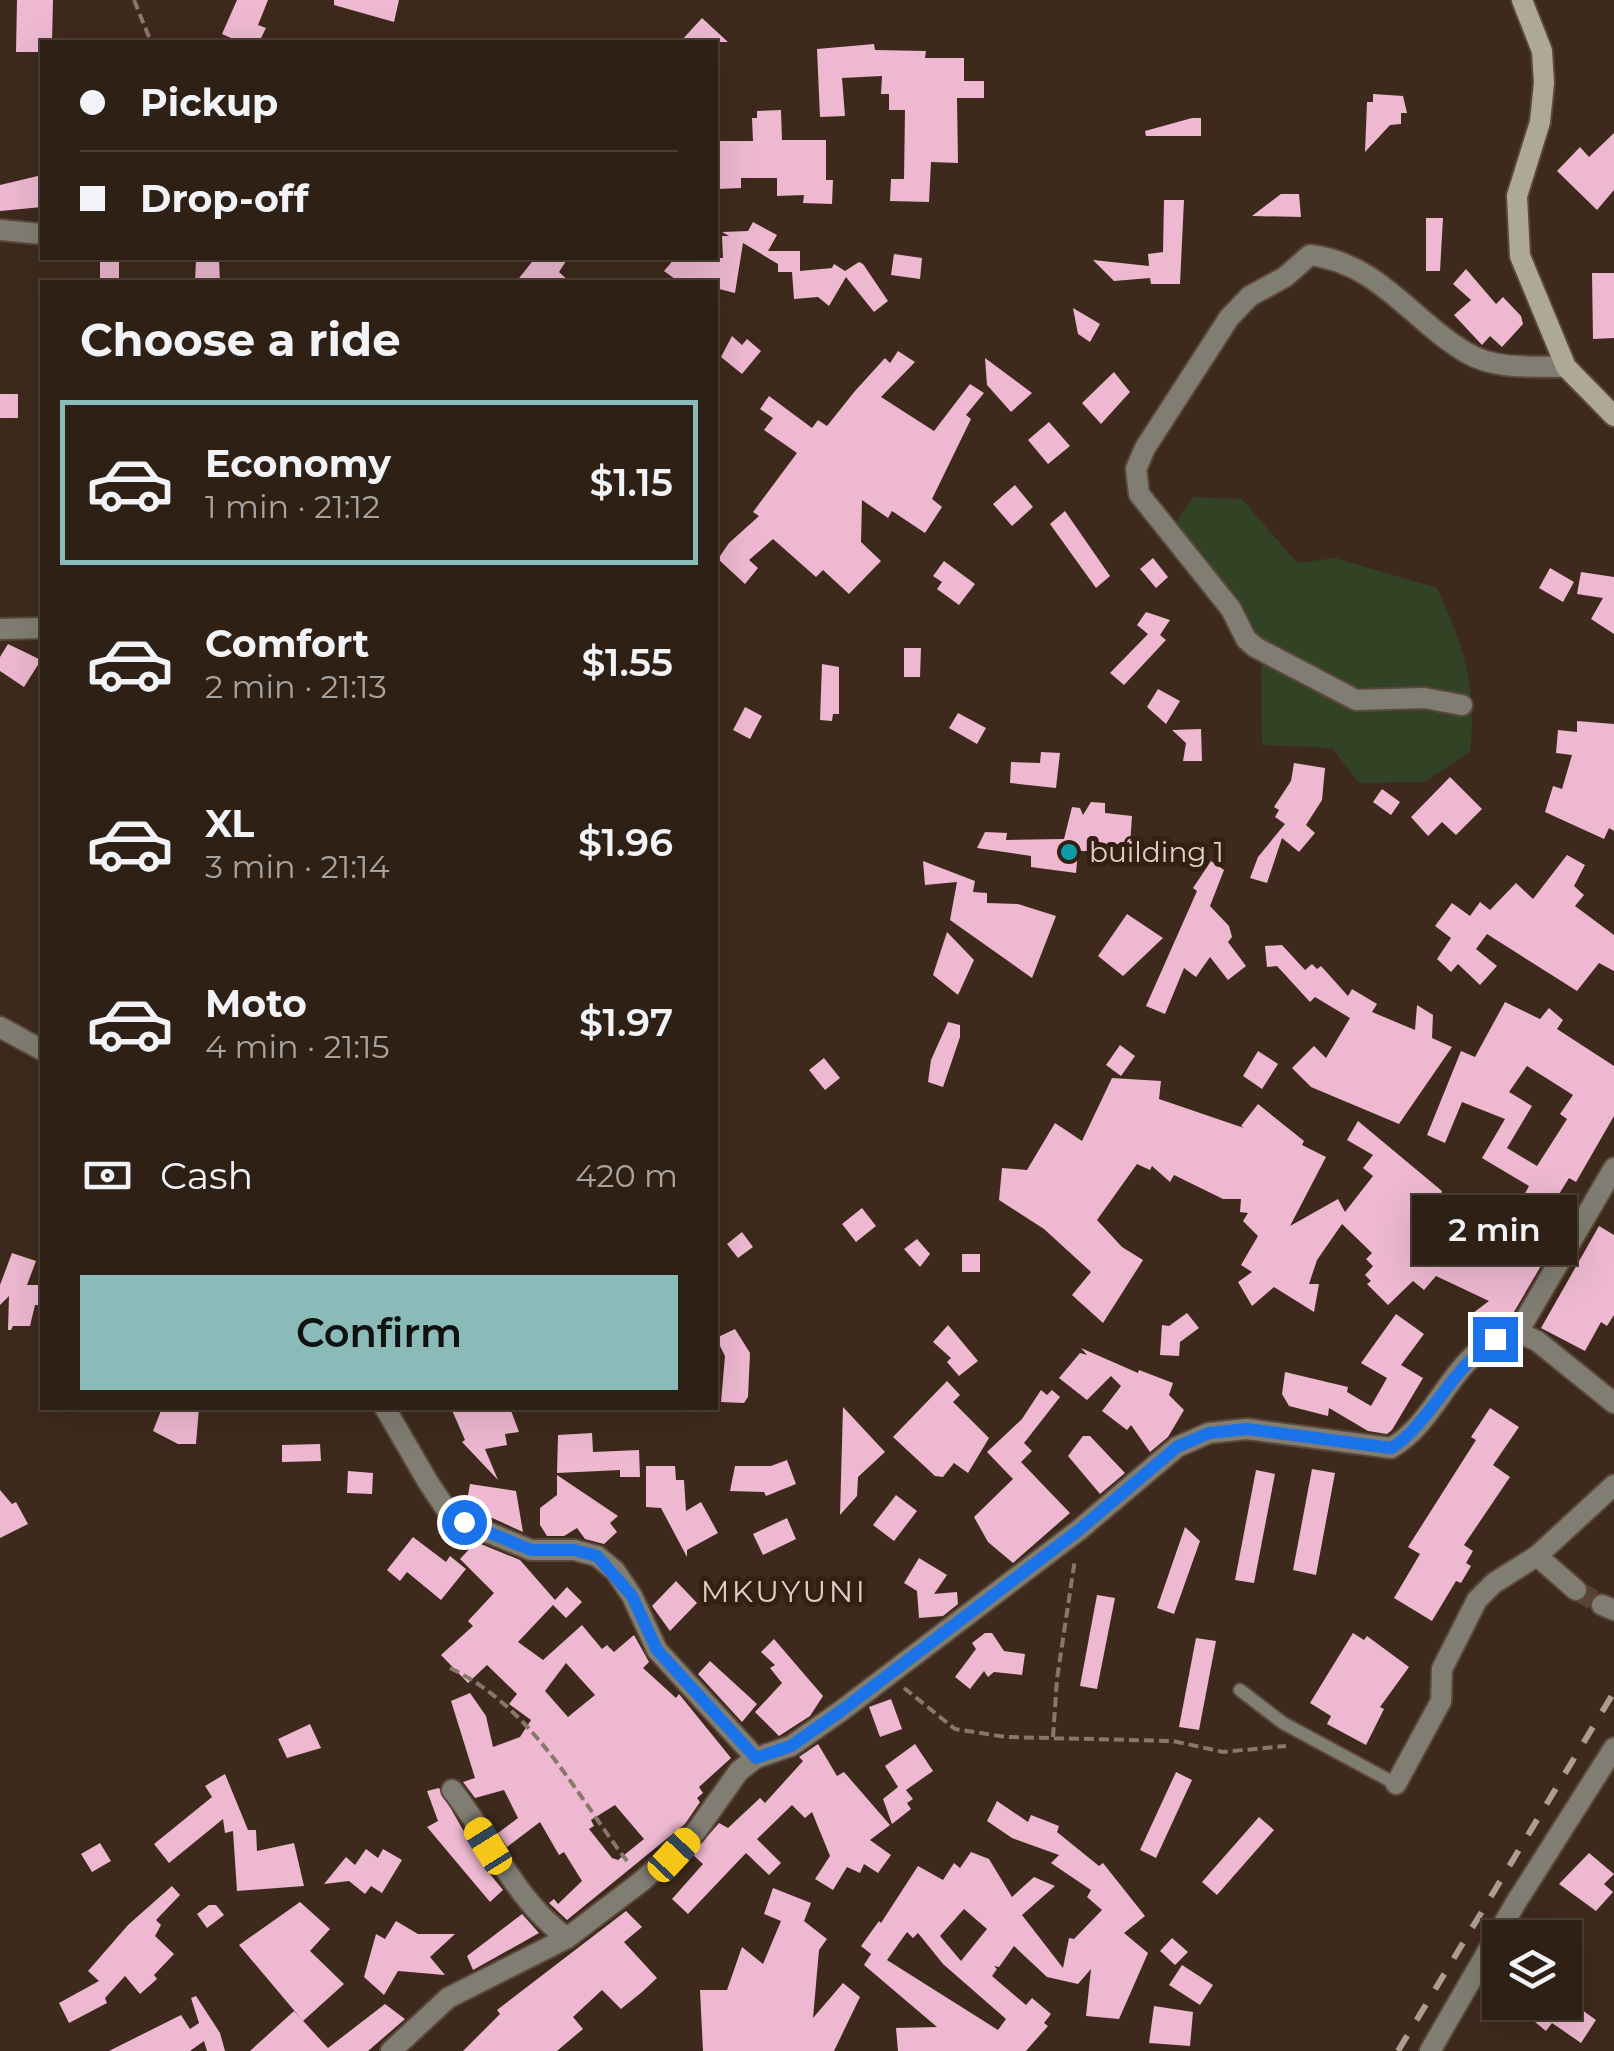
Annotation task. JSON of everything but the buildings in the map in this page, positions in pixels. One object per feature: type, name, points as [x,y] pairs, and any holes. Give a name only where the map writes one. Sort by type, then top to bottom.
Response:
[{"type":"street","points":[[1522,0],[1542,51],[1544,83],[1540,122],[1517,196],[1516,233],[1526,276],[1566,367],[1614,416]]},
{"type":"street","points":[[0,230],[40,234]]},
{"type":"street","points":[[1462,705],[1424,698],[1356,700],[1255,647],[1246,639],[1231,609],[1139,494],[1136,469],[1145,448],[1229,318],[1250,296],[1285,278],[1304,256],[1317,256],[1374,278],[1465,352],[1483,360],[1566,367]]},
{"type":"street","points":[[0,628],[40,628]]},
{"type":"street","points":[[0,1027],[40,1049]]},
{"type":"street","points":[[391,2051],[448,1998],[567,1938],[642,1881],[695,1833],[739,1771],[756,1758],[791,1746],[895,1671],[1079,1530],[1177,1447],[1209,1433],[1276,1431],[1391,1448],[1409,1433],[1474,1353],[1495,1339],[1518,1332],[1614,1168]]},
{"type":"street","points":[[1518,1332],[1537,1342],[1614,1403]]},
{"type":"street","points":[[386,1410],[444,1506],[464,1522],[531,1550],[563,1549],[597,1556],[614,1571],[632,1596],[657,1650],[756,1758]]},
{"type":"street","points":[[1396,1784],[1440,1701],[1442,1669],[1477,1600],[1494,1583],[1537,1556],[1614,1485]]},
{"type":"street","points":[[1537,1556],[1576,1590]]},
{"type":"street","points":[[1430,2051],[1515,1904],[1614,1748]]},
{"type":"street","points":[[452,1790],[510,1880],[536,1912],[567,1938]]},
{"type":"lane","points":[[1240,1690],[1282,1723],[1396,1784]]},
{"type":"path","points":[[134,0],[151,40]]},
{"type":"path","points":[[1054,1738],[1056,1680],[1079,1530]]},
{"type":"path","points":[[450,1668],[518,1716],[564,1768],[588,1811],[642,1881]]},
{"type":"path","points":[[895,1671],[903,1688],[955,1729],[1054,1738],[1173,1741],[1223,1752],[1320,1743]]},
{"type":"green space","points":[[1193,497],[1242,499],[1297,563],[1335,558],[1437,588],[1466,667],[1472,707],[1470,752],[1424,782],[1359,783],[1332,748],[1262,745],[1261,652],[1226,586],[1170,530]]},
{"type":"tunnel","points":[[1576,1590],[1602,1605]]},
{"type":"railway","points":[[1398,2051],[1614,1692]]},
{"type":"place","name":"building 1","points":[[1069,852]]},
{"type":"district","name":"MKUYUNI","points":[[784,1592]]},
{"type":"route","points":[[464,1522],[531,1550],[552,1548],[597,1556],[632,1596],[643,1627],[657,1650],[756,1758],[791,1746],[841,1711],[1079,1530],[1177,1447],[1209,1433],[1247,1429],[1391,1448],[1409,1433],[1455,1372],[1495,1339]]}]
